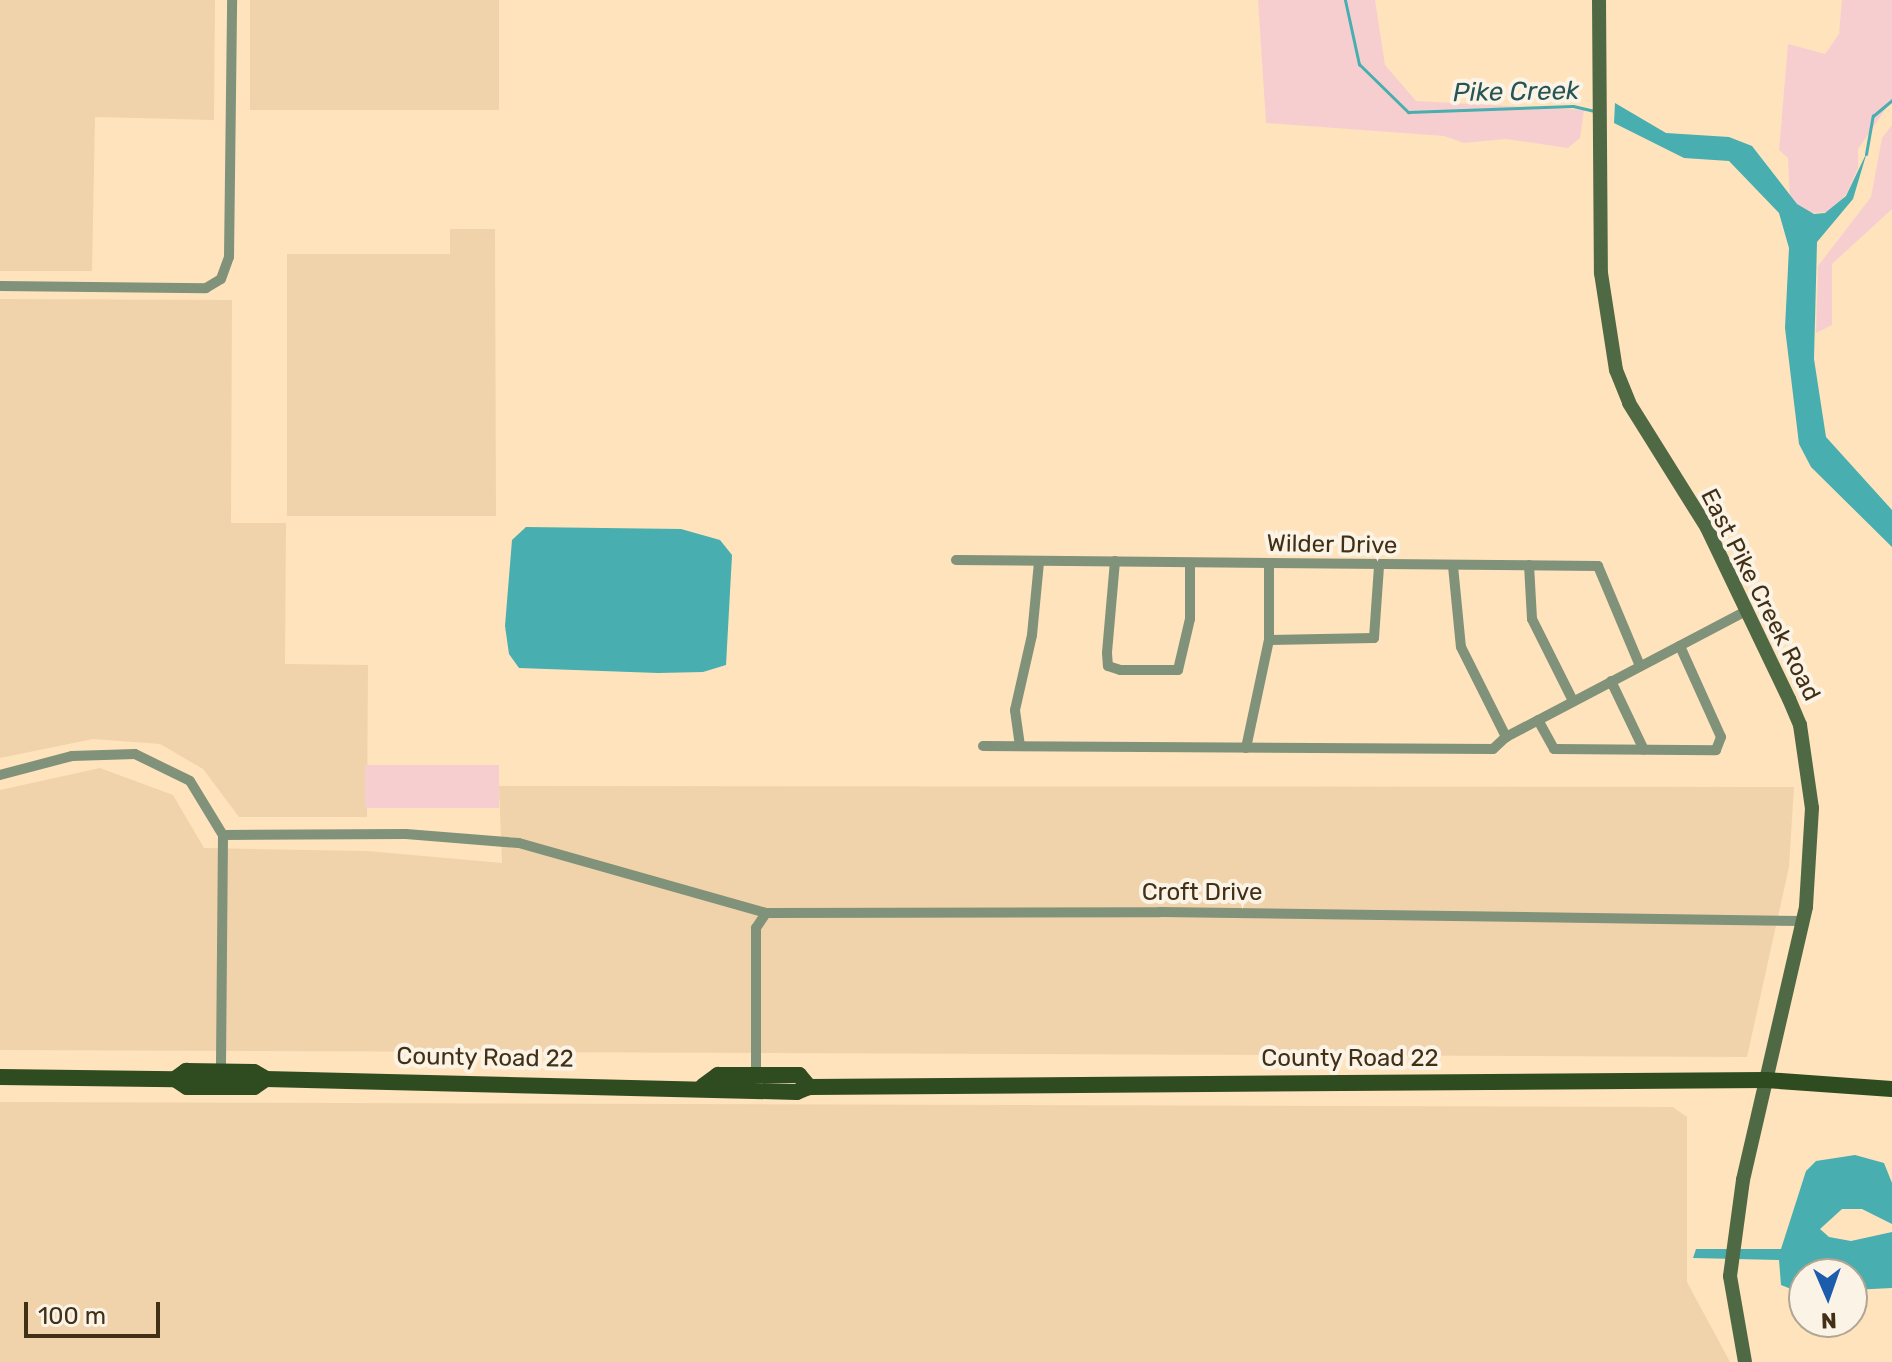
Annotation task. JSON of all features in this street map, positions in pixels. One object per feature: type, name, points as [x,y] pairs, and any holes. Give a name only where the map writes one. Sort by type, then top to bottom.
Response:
[{"type":"main road","name":"County Road 22","points":[[175,1079],[186,1071],[254,1072],[266,1079],[703,1086],[715,1091],[797,1092],[809,1087],[1766,1080],[1892,1089]]},
{"type":"main road","name":"County Road 22","points":[[703,1086],[718,1075],[799,1075],[809,1087]]},
{"type":"main road","name":"County Road 22","points":[[0,1077],[175,1079],[187,1087],[254,1087],[266,1079]]},
{"type":"street","points":[[0,286],[206,288],[221,279],[229,257],[232,0]]},
{"type":"street","name":"East Pike Creek Road","points":[[1599,0],[1603,315],[1616,370],[1629,403],[1707,528],[1800,725],[1812,808],[1803,921],[1743,1180],[1730,1276],[1745,1362]]},
{"type":"street","name":"Wilder Drive","points":[[956,560],[1598,566],[1640,666]]},
{"type":"street","points":[[1115,561],[1107,653],[1108,666],[1120,670],[1178,670],[1190,619],[1190,563]]},
{"type":"street","points":[[1020,746],[1015,710],[1032,635],[1039,562]]},
{"type":"street","points":[[1246,748],[1269,640],[1269,564]]},
{"type":"street","points":[[1529,565],[1532,619],[1573,701]]},
{"type":"street","points":[[1269,640],[1374,638],[1379,566]]},
{"type":"street","points":[[1453,566],[1461,647],[1506,737]]},
{"type":"street","points":[[983,746],[1493,749],[1506,737],[1748,610]]},
{"type":"street","points":[[1538,720],[1554,749],[1716,750],[1721,737],[1680,646]]},
{"type":"street","points":[[1611,681],[1644,750]]},
{"type":"street","points":[[0,775],[72,756],[135,754],[190,781],[223,835],[221,1072]]},
{"type":"street","name":"Croft Drive","points":[[223,835],[406,834],[519,843],[766,913],[1188,912],[1803,921]]},
{"type":"street","points":[[756,1075],[756,928],[766,913]]},
{"type":"shaded area","points":[[0,0],[215,0],[214,120],[95,117],[92,271],[0,271]]},
{"type":"shaded area","points":[[250,0],[499,0],[499,110],[250,110]]},
{"type":"shaded area","points":[[1258,0],[1375,0],[1385,65],[1416,101],[1584,110],[1580,138],[1568,148],[1506,139],[1464,143],[1444,136],[1266,123]]},
{"type":"shaded area","points":[[1842,0],[1892,0],[1892,100],[1858,149],[1858,168],[1847,193],[1831,212],[1804,213],[1790,199],[1788,158],[1779,150],[1788,44],[1825,54],[1839,34]]},
{"type":"shaded area","points":[[1892,125],[1892,209],[1832,264],[1832,325],[1816,333],[1818,266],[1871,197],[1882,138]]},
{"type":"shaded area","points":[[450,229],[495,229],[496,516],[287,516],[287,254],[450,254]]},
{"type":"shaded area","points":[[0,299],[232,300],[231,523],[286,523],[285,664],[368,665],[367,817],[239,817],[203,769],[160,744],[93,739],[0,758]]},
{"type":"shaded area","points":[[365,765],[499,765],[499,808],[365,808]]},
{"type":"shaded area","points":[[100,768],[173,795],[204,848],[367,851],[502,863],[499,786],[1794,787],[1789,867],[1747,1057],[0,1050],[0,790]]},
{"type":"shaded area","points":[[0,1102],[1673,1107],[1687,1117],[1687,1282],[1730,1362],[0,1362]]},
{"type":"water","name":"Pike Creek","points":[[1615,103],[1666,133],[1729,137],[1752,146],[1797,204],[1814,214],[1825,213],[1846,196],[1867,152],[1853,199],[1817,242],[1814,359],[1826,437],[1892,510],[1892,547],[1811,467],[1799,444],[1785,328],[1789,248],[1779,213],[1729,161],[1684,158],[1614,123]]},
{"type":"water","points":[[526,527],[681,529],[720,540],[732,555],[726,665],[703,672],[658,673],[519,668],[509,654],[505,626],[512,540]]},
{"type":"water","points":[[1855,1155],[1884,1163],[1892,1183],[1892,1224],[1862,1209],[1842,1209],[1820,1229],[1829,1237],[1851,1241],[1892,1232],[1892,1288],[1868,1289],[1868,1258],[1788,1258],[1788,1288],[1781,1285],[1779,1260],[1693,1258],[1696,1249],[1781,1249],[1806,1171],[1816,1161]]},
{"type":"waterway","name":"Pike Creek","points":[[1345,0],[1359,64],[1408,112],[1573,106],[1594,111]]},
{"type":"waterway","points":[[1866,154],[1873,116],[1892,100]]}]
